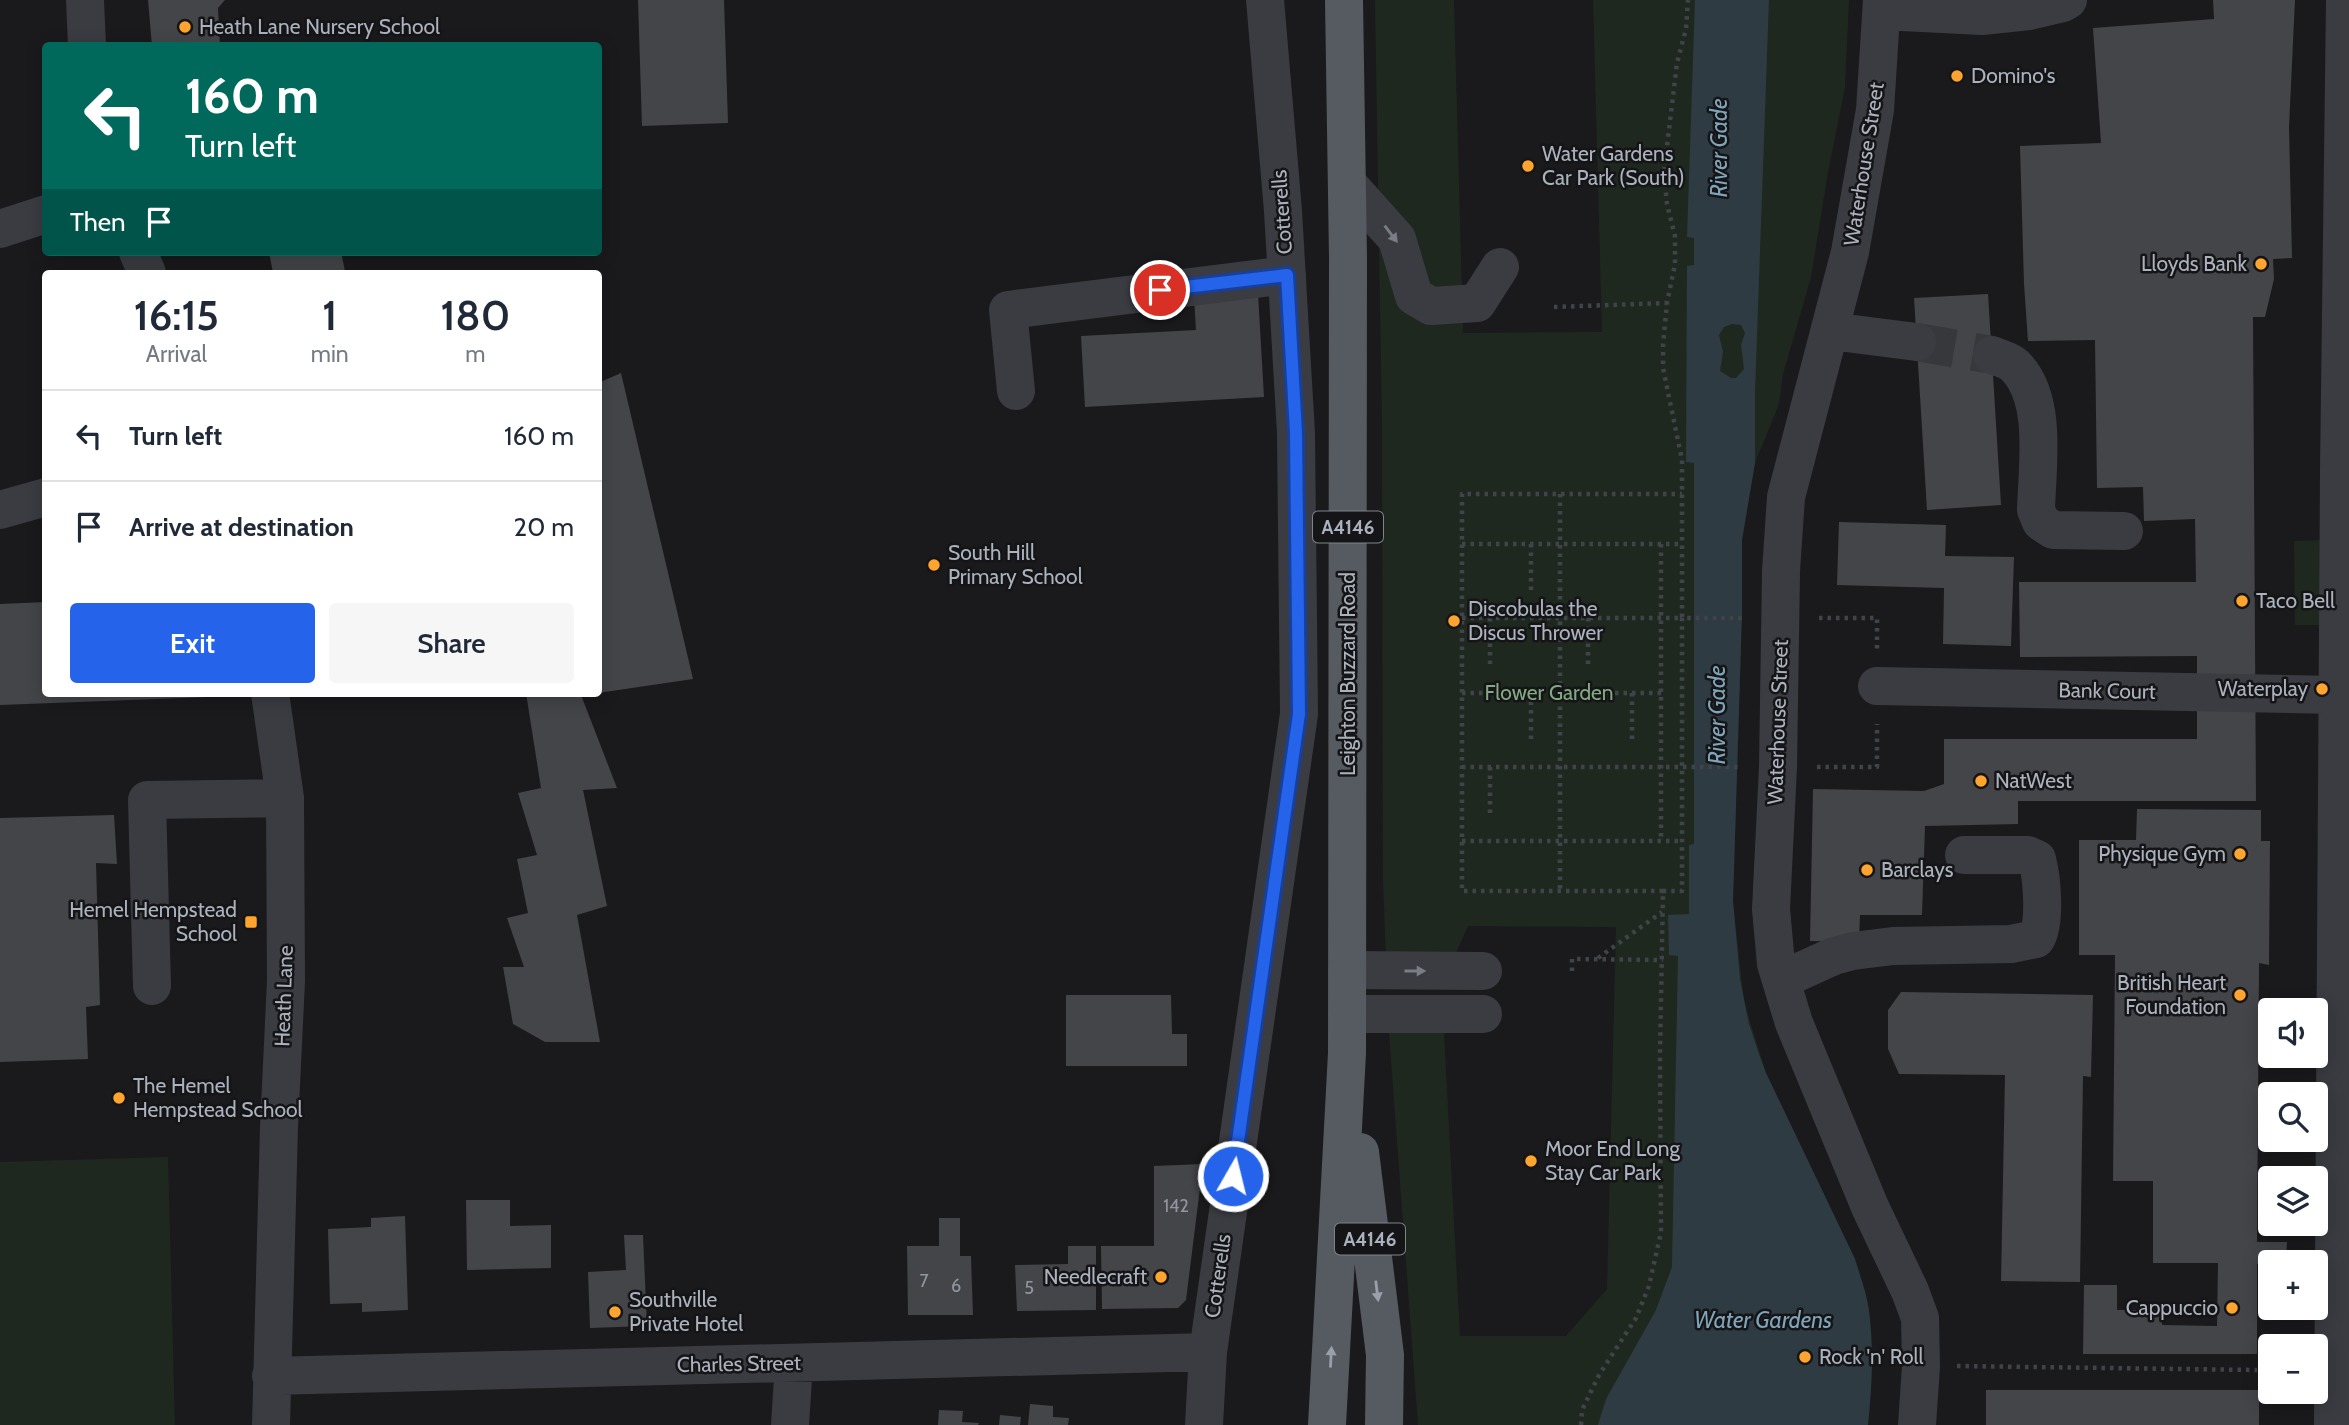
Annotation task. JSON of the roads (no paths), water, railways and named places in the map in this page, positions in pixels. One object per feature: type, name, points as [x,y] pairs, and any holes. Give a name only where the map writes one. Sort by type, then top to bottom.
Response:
[{"type":"main road","name":"Leighton Buzzard Road","points":[[1327,1425],[1347,1053],[1347,183],[1344,0]]},
{"type":"main road","name":"Leighton Buzzard Road","points":[[1347,1053],[1385,1356],[1384,1425]]},
{"type":"street","points":[[85,0],[87,42]]},
{"type":"street","name":"Cotterells","points":[[1204,1425],[1208,1352],[1299,714],[1296,433],[1287,275],[1265,0]]},
{"type":"street","points":[[1882,6],[1982,16],[2029,11],[2068,0]]},
{"type":"street","points":[[2333,1425],[2341,1351],[2337,695],[2344,470],[2345,0]]},
{"type":"street","name":"Waterhouse Street","points":[[1882,6],[1875,110],[1850,253],[1786,497],[1771,909],[1776,964],[1794,1023],[1865,1195],[1920,1318],[1921,1366],[1917,1425]]},
{"type":"street","points":[[1347,183],[1397,239],[1414,296],[1431,306],[1477,303],[1500,267]]},
{"type":"street","points":[[0,229],[42,215]]},
{"type":"street","points":[[1016,391],[1008,310],[1287,275]]},
{"type":"street","points":[[1829,331],[1917,342]]},
{"type":"street","points":[[1992,355],[2015,365],[2033,394],[2038,430],[2036,510],[2040,523],[2053,530],[2124,531]]},
{"type":"street","points":[[0,510],[42,498]]},
{"type":"street","name":"Bank Court","points":[[1877,686],[2337,695]]},
{"type":"street","name":"Heath Lane","points":[[271,697],[285,798],[286,981],[271,1425]]},
{"type":"street","points":[[152,986],[147,800],[285,798]]},
{"type":"street","points":[[1781,980],[1853,951],[1894,946],[2011,944],[2036,939],[2040,932],[2041,913],[2037,859],[2028,855],[1964,855]]},
{"type":"street","points":[[1347,970],[1483,971]]},
{"type":"street","points":[[1347,1014],[1483,1014]]},
{"type":"street","name":"Charles Street","points":[[271,1376],[1208,1352]]},
{"type":"street","points":[[790,1425],[794,1363]]},
{"type":"water","name":"Water Gardens","points":[[1695,0],[1769,0],[1755,392],[1755,463],[1742,540],[1733,901],[1740,979],[1749,1024],[1759,1054],[1855,1259],[1865,1292],[1871,1325],[1872,1354],[1868,1425],[1598,1425],[1606,1399],[1656,1310],[1672,1267],[1678,956],[1669,955],[1668,915],[1689,914],[1689,845],[1694,844],[1694,463],[1686,462],[1687,266],[1694,265],[1694,238],[1687,237]],"holes":[[[1741,325],[1745,333],[1741,345],[1744,369],[1736,378],[1731,378],[1720,371],[1723,352],[1719,335],[1724,327]]]},
{"type":"tunnel","points":[[1917,342],[1992,355]]},
{"type":"place","name":"Heath Lane Nursery School","points":[[185,27]]},
{"type":"place","name":"Domino's","points":[[1957,76]]},
{"type":"place","name":"Water Gardens Car Park (South)","points":[[1528,166]]},
{"type":"place","name":"Lloyds Bank","points":[[2261,264]]},
{"type":"place","name":"South Hill Primary School","points":[[934,565]]},
{"type":"place","name":"Taco Bell","points":[[2242,601]]},
{"type":"place","name":"Discobulas the Discus Thrower","points":[[1454,621]]},
{"type":"place","name":"Waterplay","points":[[2322,689]]},
{"type":"place","name":"NatWest","points":[[1981,781]]},
{"type":"place","name":"Physique Gym","points":[[2240,854]]},
{"type":"place","name":"Barclays","points":[[1867,870]]},
{"type":"place","name":"Hemel Hempstead School","points":[[251,922]]},
{"type":"place","name":"British Heart Foundation","points":[[2240,995]]},
{"type":"place","name":"The Hemel Hempstead School","points":[[119,1098]]},
{"type":"place","name":"Moor End Long Stay Car Park","points":[[1531,1161]]},
{"type":"place","name":"Needlecraft","points":[[1161,1277]]},
{"type":"place","name":"Cappuccio","points":[[2232,1308]]},
{"type":"place","name":"Southville Private Hotel","points":[[615,1312]]},
{"type":"place","name":"Rock 'n' Roll","points":[[1805,1357]]},
{"type":"water label","name":"River Gade","points":[[1719,148]]},
{"type":"water label","name":"River Gade","points":[[1717,715]]},
{"type":"park label","name":"Flower Garden","points":[[1549,693]]}]
